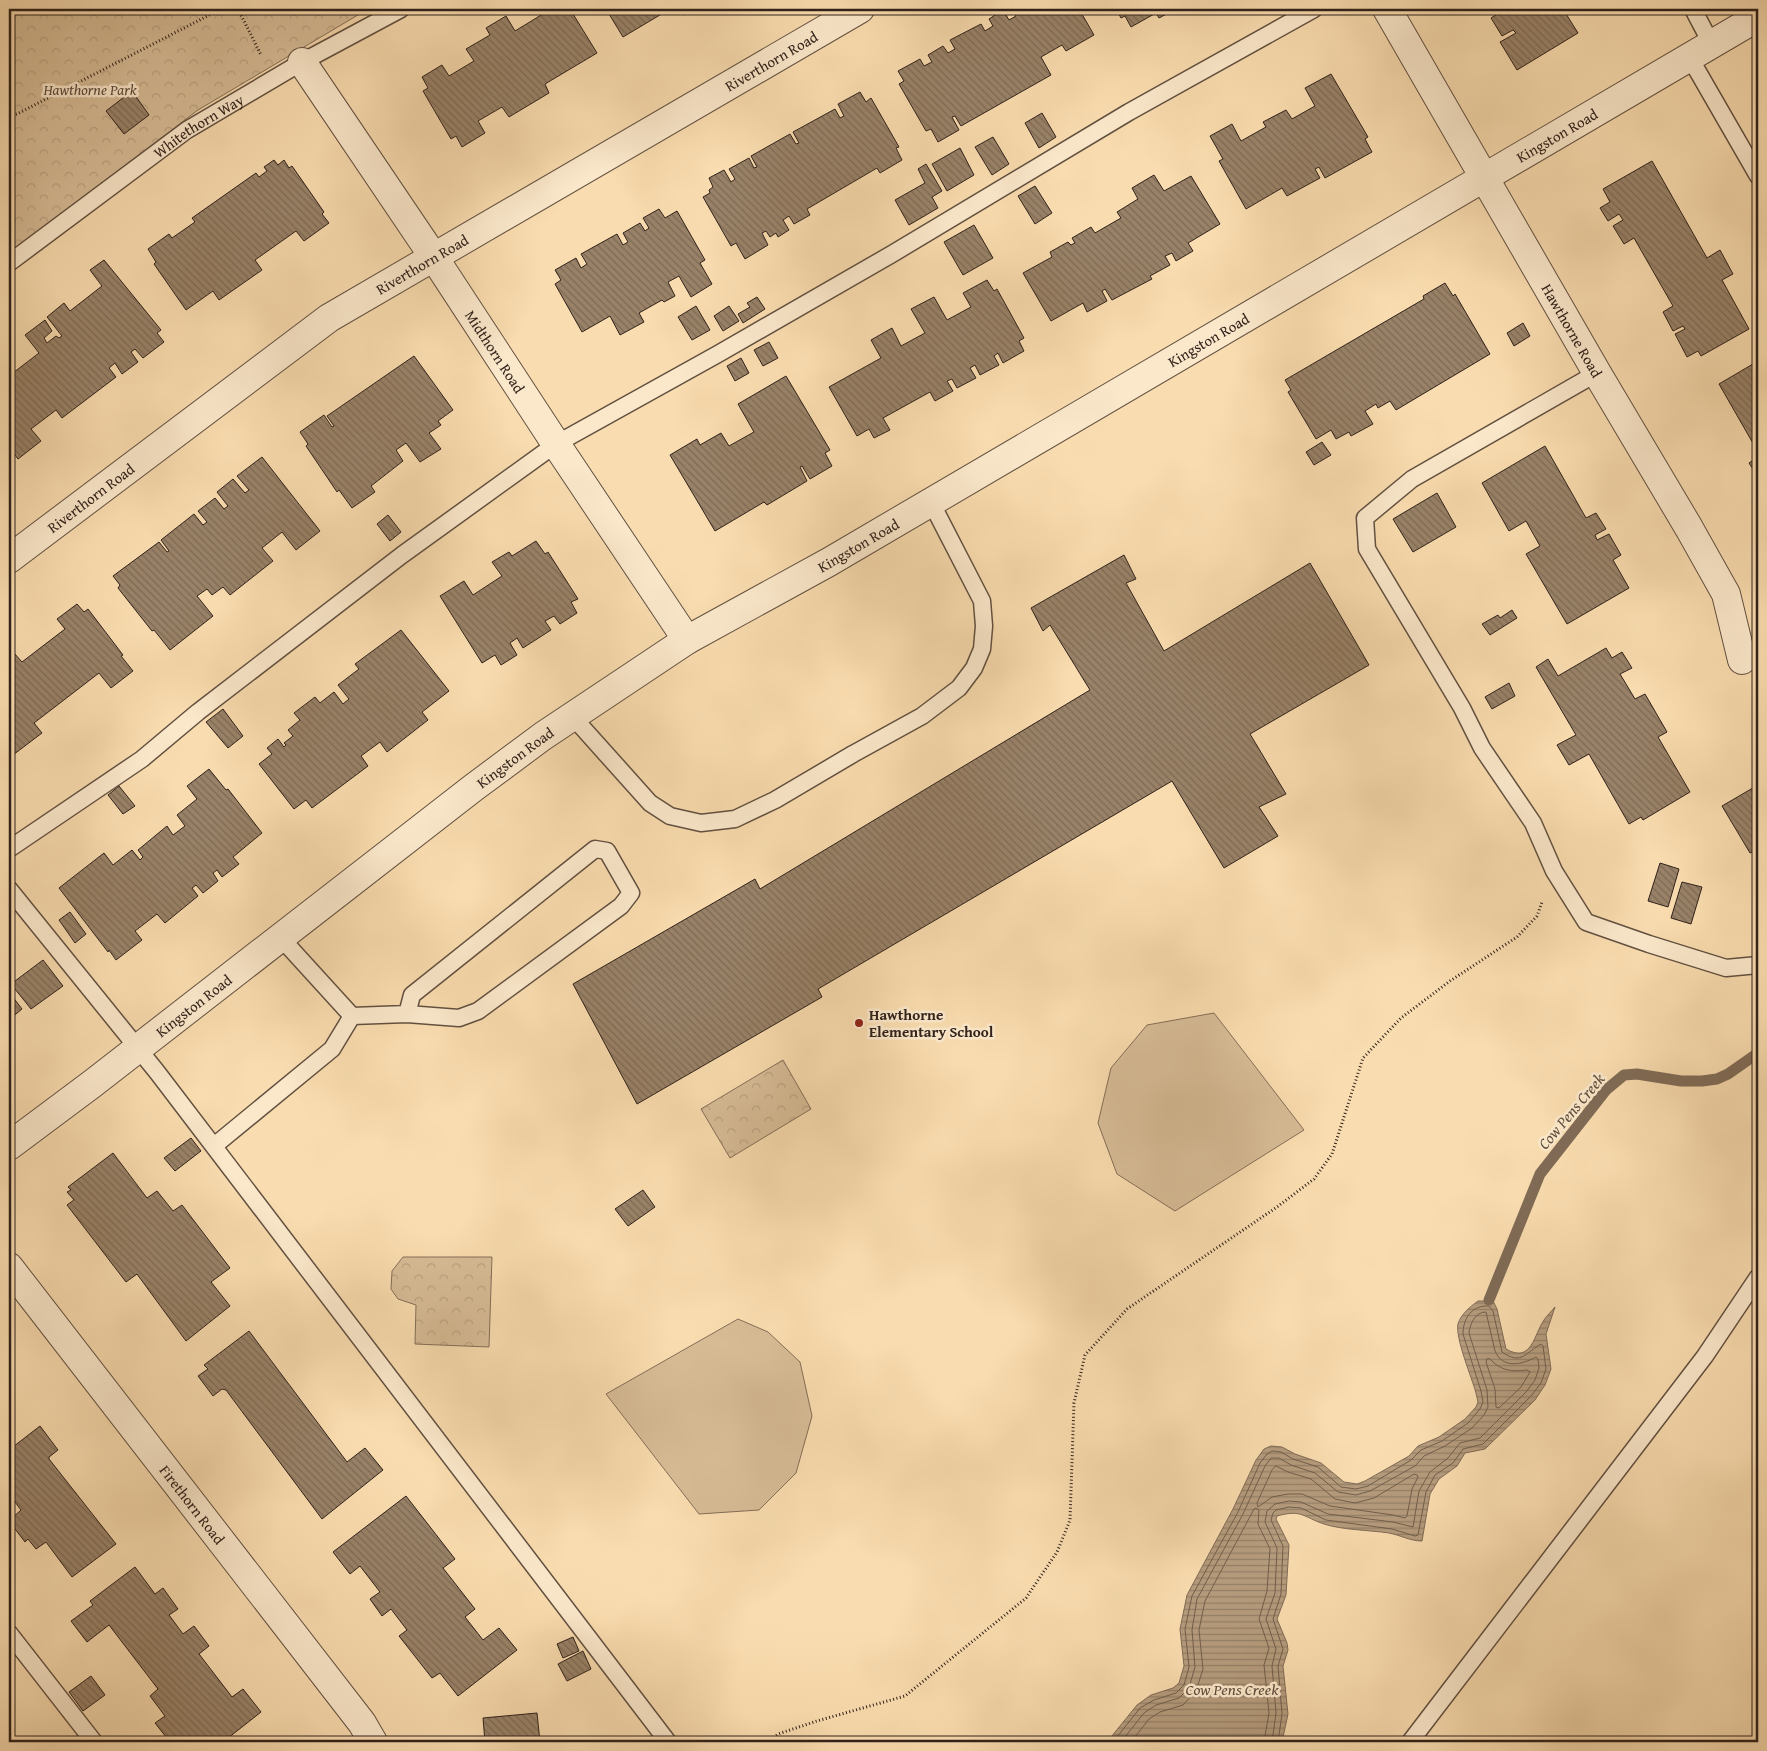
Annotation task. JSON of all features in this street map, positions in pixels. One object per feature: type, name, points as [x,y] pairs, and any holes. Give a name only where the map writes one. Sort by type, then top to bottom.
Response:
[{"type":"street","name":"Riverthorn Road","points":[[9,559],[328,318],[860,9]]},
{"type":"street","name":"Hawthorne Road","points":[[1388,9],[1726,594],[1742,660]]},
{"type":"street","name":"Kingston Road","points":[[9,1146],[92,1084],[473,788],[543,736],[573,718],[687,640],[828,562],[1758,18]]},
{"type":"street","name":"Midthorn Road","points":[[302,62],[687,640]]},
{"type":"street","name":"Firethorn Road","points":[[9,1267],[362,1723],[373,1742]]},
{"type":"lane","name":"Whitethorn Way","points":[[9,263],[187,130],[302,62],[401,9]]},
{"type":"lane","points":[[9,849],[142,759],[198,712],[402,555],[556,444],[892,254],[1129,112],[1314,9]]},
{"type":"lane","points":[[1692,9],[1701,51],[1758,176]]},
{"type":"lane","points":[[1597,373],[1412,478],[1365,518],[1367,550],[1462,708],[1482,748],[1533,823],[1554,871],[1586,922],[1726,968],[1758,965]]},
{"type":"lane","points":[[573,718],[650,803],[670,816],[701,823],[735,819],[774,800],[922,716],[959,688],[974,668],[982,649],[984,626],[982,601],[931,502]]},
{"type":"lane","points":[[281,938],[352,1016],[408,1014],[459,1018],[478,1011],[620,906],[631,893],[606,851],[595,849],[412,995],[408,1014]]},
{"type":"lane","points":[[9,889],[138,1048],[214,1146],[668,1742]]},
{"type":"lane","points":[[214,1146],[332,1049],[352,1016]]},
{"type":"lane","points":[[1410,1742],[1705,1356],[1758,1277]]},
{"type":"lane","points":[[9,1633],[94,1742]]},
{"type":"path","points":[[9,116],[17,114],[222,9]]},
{"type":"path","points":[[238,9],[272,79]]},
{"type":"path","points":[[768,1742],[778,1734],[905,1696],[1026,1598],[1057,1552],[1070,1520],[1074,1403],[1085,1356],[1127,1309],[1277,1207],[1314,1179],[1332,1154],[1363,1058],[1401,1018],[1450,981],[1517,937],[1537,916],[1554,871]]},
{"type":"green space","name":"Hawthorne Park","points":[[9,9],[368,9],[198,110],[9,253]]},
{"type":"green space","points":[[1214,1013],[1304,1130],[1175,1211],[1117,1174],[1098,1123],[1111,1068],[1147,1025]]},
{"type":"green space","points":[[783,1060],[811,1109],[730,1158],[701,1109]]},
{"type":"green space","points":[[403,1257],[492,1257],[489,1347],[415,1344],[416,1305],[398,1299],[391,1289],[392,1271]]},
{"type":"green space","points":[[738,1319],[768,1332],[800,1362],[812,1416],[796,1473],[759,1510],[699,1514],[606,1394]]},
{"type":"water","name":"Cow Pens Creek","points":[[1478,1301],[1493,1301],[1497,1309],[1506,1349],[1515,1353],[1527,1350],[1544,1320],[1555,1307],[1546,1334],[1551,1369],[1545,1385],[1535,1400],[1485,1449],[1465,1453],[1457,1466],[1439,1479],[1430,1494],[1422,1541],[1389,1533],[1331,1526],[1292,1513],[1277,1516],[1276,1519],[1289,1545],[1286,1595],[1277,1619],[1288,1650],[1283,1666],[1288,1714],[1282,1742],[1107,1742],[1137,1705],[1151,1695],[1173,1688],[1179,1683],[1184,1666],[1180,1629],[1187,1595],[1233,1509],[1256,1460],[1264,1449],[1271,1446],[1282,1447],[1295,1454],[1321,1463],[1344,1482],[1357,1484],[1409,1456],[1418,1446],[1439,1437],[1465,1419],[1478,1402],[1461,1348],[1458,1324],[1461,1317]]},
{"type":"building","points":[[551,9],[570,9],[597,53],[545,84],[549,93],[509,117],[502,107],[478,121],[485,133],[462,147],[456,136],[451,139],[423,91],[428,88],[422,77],[442,65],[449,76],[474,61],[466,49],[490,35],[486,28],[506,16],[515,31]]},
{"type":"building","points":[[606,9],[670,9],[623,37]]},
{"type":"building","points":[[679,9],[694,9],[683,15]]},
{"type":"building","points":[[1012,9],[1079,9],[1094,35],[1066,51],[1062,45],[1041,57],[1051,75],[961,126],[955,116],[952,117],[959,130],[938,142],[931,129],[926,131],[899,84],[904,81],[898,71],[920,59],[924,66],[932,62],[928,55],[943,46],[948,53],[955,49],[950,40],[981,24],[985,31],[993,26],[989,19],[1003,10],[1009,20],[1016,16]]},
{"type":"building","points":[[1116,9],[1176,9],[1159,18],[1156,13],[1131,27],[1125,16],[1121,18]]},
{"type":"building","points":[[1500,9],[1563,9],[1578,33],[1517,70],[1500,42],[1516,33],[1513,30],[1502,36],[1491,18],[1502,11]]},
{"type":"building","points":[[1331,74],[1368,137],[1365,139],[1372,152],[1325,178],[1319,167],[1315,169],[1320,178],[1287,196],[1282,188],[1246,209],[1219,161],[1223,159],[1210,136],[1232,124],[1241,141],[1266,127],[1263,122],[1286,110],[1292,119],[1315,106],[1305,88]]},
{"type":"building","points":[[132,91],[149,115],[124,134],[106,111]]},
{"type":"building","points":[[860,92],[866,102],[871,98],[899,147],[896,148],[902,160],[880,173],[877,168],[807,209],[810,215],[794,224],[789,216],[783,220],[789,230],[778,237],[776,233],[770,237],[766,231],[762,233],[768,245],[745,259],[736,243],[731,246],[703,197],[710,193],[709,190],[713,187],[709,178],[724,170],[731,182],[735,179],[729,169],[749,158],[754,168],[757,167],[751,156],[790,134],[796,144],[799,143],[793,132],[835,109],[840,118],[844,116],[838,104]]},
{"type":"building","points":[[1042,113],[1056,137],[1039,148],[1025,123]]},
{"type":"building","points":[[993,137],[1009,164],[992,175],[975,147]]},
{"type":"building","points":[[960,148],[974,175],[947,191],[932,164]]},
{"type":"building","points":[[274,160],[278,165],[284,160],[289,168],[292,166],[324,212],[322,214],[329,223],[304,241],[296,231],[255,260],[262,270],[219,300],[213,291],[186,310],[154,264],[156,262],[148,249],[169,234],[172,238],[195,222],[192,218],[256,173],[259,177],[267,171],[264,167]]},
{"type":"building","points":[[1652,161],[1707,258],[1720,250],[1733,274],[1722,280],[1749,329],[1701,356],[1698,351],[1687,357],[1675,334],[1685,329],[1683,326],[1673,331],[1663,312],[1673,306],[1634,238],[1624,244],[1613,226],[1623,220],[1619,214],[1608,221],[1600,208],[1610,202],[1603,189]]},
{"type":"building","points":[[926,164],[942,191],[932,197],[938,208],[909,225],[895,200],[925,183],[918,169]]},
{"type":"building","points":[[1154,175],[1164,191],[1191,176],[1220,224],[1188,243],[1193,251],[1176,261],[1172,253],[1165,256],[1170,265],[1150,276],[1152,279],[1112,300],[1105,289],[1102,291],[1107,301],[1087,312],[1083,303],[1051,321],[1023,273],[1052,257],[1050,252],[1068,242],[1071,245],[1075,243],[1072,238],[1091,227],[1095,233],[1121,218],[1117,212],[1138,199],[1132,188]]},
{"type":"building","points":[[1035,186],[1052,213],[1035,224],[1018,196]]},
{"type":"building","points":[[659,209],[665,218],[677,211],[705,260],[700,263],[712,284],[691,297],[679,276],[668,282],[675,296],[664,302],[662,300],[639,313],[644,322],[620,335],[610,316],[582,332],[555,284],[561,280],[555,270],[576,258],[581,268],[587,264],[581,254],[617,234],[623,245],[628,242],[623,233],[640,223],[645,231],[649,228],[643,218]]},
{"type":"building","points":[[974,225],[993,258],[963,275],[944,242]]},
{"type":"building","points":[[104,260],[161,330],[157,333],[164,342],[143,358],[135,349],[131,352],[138,362],[122,374],[115,363],[109,368],[116,377],[62,418],[56,410],[31,429],[41,441],[18,459],[9,447],[9,376],[39,353],[25,335],[45,320],[52,331],[44,338],[47,343],[56,336],[59,338],[62,336],[47,317],[64,303],[70,311],[102,286],[90,270]]},
{"type":"building","points":[[987,280],[994,291],[997,289],[1024,338],[1019,341],[1024,351],[1003,363],[998,353],[994,356],[999,365],[980,375],[975,365],[970,368],[976,378],[957,388],[952,379],[947,381],[953,391],[935,401],[930,392],[883,418],[890,430],[874,438],[869,429],[857,436],[829,387],[881,358],[871,340],[892,328],[901,346],[925,333],[911,309],[934,297],[947,320],[971,307],[963,293]]},
{"type":"building","points":[[1445,283],[1453,296],[1455,294],[1490,354],[1396,410],[1390,401],[1378,408],[1376,404],[1365,411],[1373,424],[1351,436],[1349,432],[1336,439],[1331,430],[1316,439],[1288,392],[1291,390],[1285,380],[1424,299],[1423,296]]},
{"type":"building","points":[[757,297],[765,309],[743,323],[738,314],[750,307],[747,303]]},
{"type":"building","points":[[696,306],[710,330],[692,340],[678,317]]},
{"type":"building","points":[[729,306],[739,321],[723,331],[714,316]]},
{"type":"building","points":[[1523,323],[1530,336],[1514,346],[1507,333]]},
{"type":"building","points":[[769,342],[778,358],[763,366],[754,350]]},
{"type":"building","points":[[414,356],[453,410],[438,421],[441,425],[429,433],[441,449],[420,462],[406,443],[396,450],[403,461],[371,486],[375,492],[352,508],[339,490],[337,492],[306,446],[308,444],[300,432],[324,415],[332,427],[334,426],[327,416]]},
{"type":"building","points":[[741,358],[749,373],[735,381],[727,366]]},
{"type":"building","points":[[1758,361],[1758,452],[1719,384]]},
{"type":"building","points":[[786,376],[830,450],[825,453],[832,466],[810,479],[802,466],[800,467],[807,481],[767,505],[764,502],[715,531],[670,455],[697,439],[700,445],[721,433],[729,446],[754,432],[738,404]]},
{"type":"building","points":[[1322,442],[1331,455],[1314,465],[1306,452]]},
{"type":"building","points":[[1545,446],[1586,518],[1596,513],[1606,529],[1595,535],[1597,540],[1609,534],[1621,555],[1613,560],[1629,588],[1567,624],[1526,554],[1540,546],[1526,521],[1509,531],[1482,483]]},
{"type":"building","points":[[262,457],[320,531],[296,550],[282,532],[262,548],[273,561],[230,595],[223,587],[212,595],[207,589],[197,596],[213,616],[170,650],[154,630],[152,631],[118,588],[120,585],[113,576],[159,542],[167,552],[169,551],[161,540],[194,514],[203,525],[207,522],[198,511],[215,498],[224,509],[228,506],[217,492],[233,479],[245,493],[249,490],[237,476]]},
{"type":"building","points":[[1758,457],[1758,477],[1749,463]]},
{"type":"building","points":[[1437,493],[1456,527],[1413,552],[1393,519]]},
{"type":"building","points":[[388,515],[401,532],[390,541],[377,524]]},
{"type":"building","points":[[536,541],[545,554],[548,552],[578,599],[571,602],[577,613],[560,624],[554,616],[545,621],[551,630],[523,648],[517,638],[510,643],[517,655],[501,665],[495,655],[482,663],[440,596],[464,581],[473,595],[502,576],[492,562],[509,552],[512,556]]},
{"type":"building","points":[[1124,555],[1136,579],[1126,583],[1164,651],[1310,563],[1369,665],[1250,734],[1286,794],[1259,807],[1278,836],[1224,868],[1172,781],[818,989],[822,997],[637,1104],[573,984],[755,879],[760,889],[1090,690],[1050,625],[1043,631],[1031,608]]},
{"type":"building","points":[[77,604],[84,612],[88,609],[133,671],[111,688],[99,673],[34,723],[42,733],[9,758],[9,657],[14,653],[22,662],[65,629],[57,619]]},
{"type":"building","points":[[1512,610],[1517,618],[1490,635],[1482,624],[1498,615],[1500,618]]},
{"type":"building","points":[[401,630],[449,691],[422,712],[428,720],[387,752],[380,742],[361,756],[368,766],[312,808],[306,800],[294,809],[259,764],[272,754],[267,748],[278,739],[284,747],[286,745],[284,743],[293,736],[288,730],[300,720],[294,713],[315,697],[320,703],[334,692],[343,704],[349,699],[338,685],[359,669],[355,664]]},
{"type":"building","points":[[1606,648],[1612,658],[1622,652],[1632,668],[1620,674],[1635,699],[1645,694],[1667,732],[1658,737],[1690,792],[1643,820],[1641,817],[1629,824],[1589,754],[1569,765],[1557,745],[1576,735],[1536,667],[1548,659],[1558,676]]},
{"type":"building","points":[[1509,683],[1515,696],[1492,709],[1485,697]]},
{"type":"building","points":[[223,709],[243,736],[228,748],[206,722]]},
{"type":"building","points":[[209,769],[226,790],[228,789],[262,833],[233,857],[239,864],[222,877],[217,870],[213,873],[218,881],[203,893],[196,885],[192,888],[198,896],[165,923],[157,914],[135,931],[142,940],[116,960],[59,888],[104,853],[113,865],[132,850],[140,860],[143,857],[138,850],[167,826],[173,835],[185,826],[177,815],[197,799],[187,786]]},
{"type":"building","points":[[1758,785],[1758,849],[1750,853],[1722,806]]},
{"type":"building","points":[[119,786],[135,806],[123,814],[108,795]]},
{"type":"building","points":[[1660,863],[1679,869],[1668,907],[1648,901]]},
{"type":"building","points":[[1682,882],[1702,887],[1691,924],[1671,918]]},
{"type":"building","points":[[70,912],[86,934],[75,943],[59,920]]},
{"type":"building","points":[[43,960],[63,986],[31,1009],[11,984]]},
{"type":"building","points":[[9,992],[22,1009],[10,1019],[12,1021],[9,1024]]},
{"type":"building","points":[[191,1138],[201,1151],[175,1171],[164,1158]]},
{"type":"building","points":[[113,1153],[147,1198],[157,1191],[173,1211],[182,1205],[230,1268],[211,1282],[230,1306],[186,1341],[137,1274],[126,1282],[67,1205],[74,1200],[67,1192],[71,1190],[68,1187]]},
{"type":"building","points":[[643,1190],[655,1207],[628,1226],[615,1209]]},
{"type":"building","points":[[249,1331],[347,1462],[365,1448],[383,1470],[322,1519],[226,1390],[222,1389],[213,1396],[198,1376],[208,1369],[204,1365]]},
{"type":"building","points":[[40,1426],[58,1450],[49,1459],[116,1544],[72,1577],[46,1542],[36,1549],[28,1539],[25,1542],[9,1521],[21,1510],[9,1494],[9,1450]]},
{"type":"building","points":[[406,1496],[455,1559],[443,1568],[475,1609],[465,1617],[483,1640],[499,1628],[517,1650],[458,1696],[440,1673],[432,1678],[399,1636],[407,1630],[391,1609],[382,1616],[370,1599],[380,1592],[360,1566],[350,1574],[333,1552]]},
{"type":"building","points":[[135,1567],[155,1594],[163,1588],[178,1609],[169,1615],[183,1634],[194,1626],[209,1646],[199,1654],[232,1697],[243,1689],[261,1712],[223,1742],[170,1742],[155,1723],[165,1716],[150,1696],[158,1689],[109,1625],[87,1642],[71,1621],[93,1605],[90,1601]]},
{"type":"building","points":[[573,1637],[579,1651],[563,1658],[557,1644]]},
{"type":"building","points":[[583,1651],[591,1669],[567,1681],[558,1664]]},
{"type":"building","points":[[91,1676],[105,1695],[83,1711],[69,1692]]},
{"type":"building","points":[[537,1713],[540,1742],[485,1742],[483,1718]]},
{"type":"waterway","name":"Cow Pens Creek","points":[[1489,1300],[1540,1174],[1606,1090],[1624,1075],[1637,1074],[1681,1081],[1717,1079],[1728,1074],[1758,1053]]},
{"type":"place","name":"Hawthorne Elementary School","points":[[859,1023]]}]
